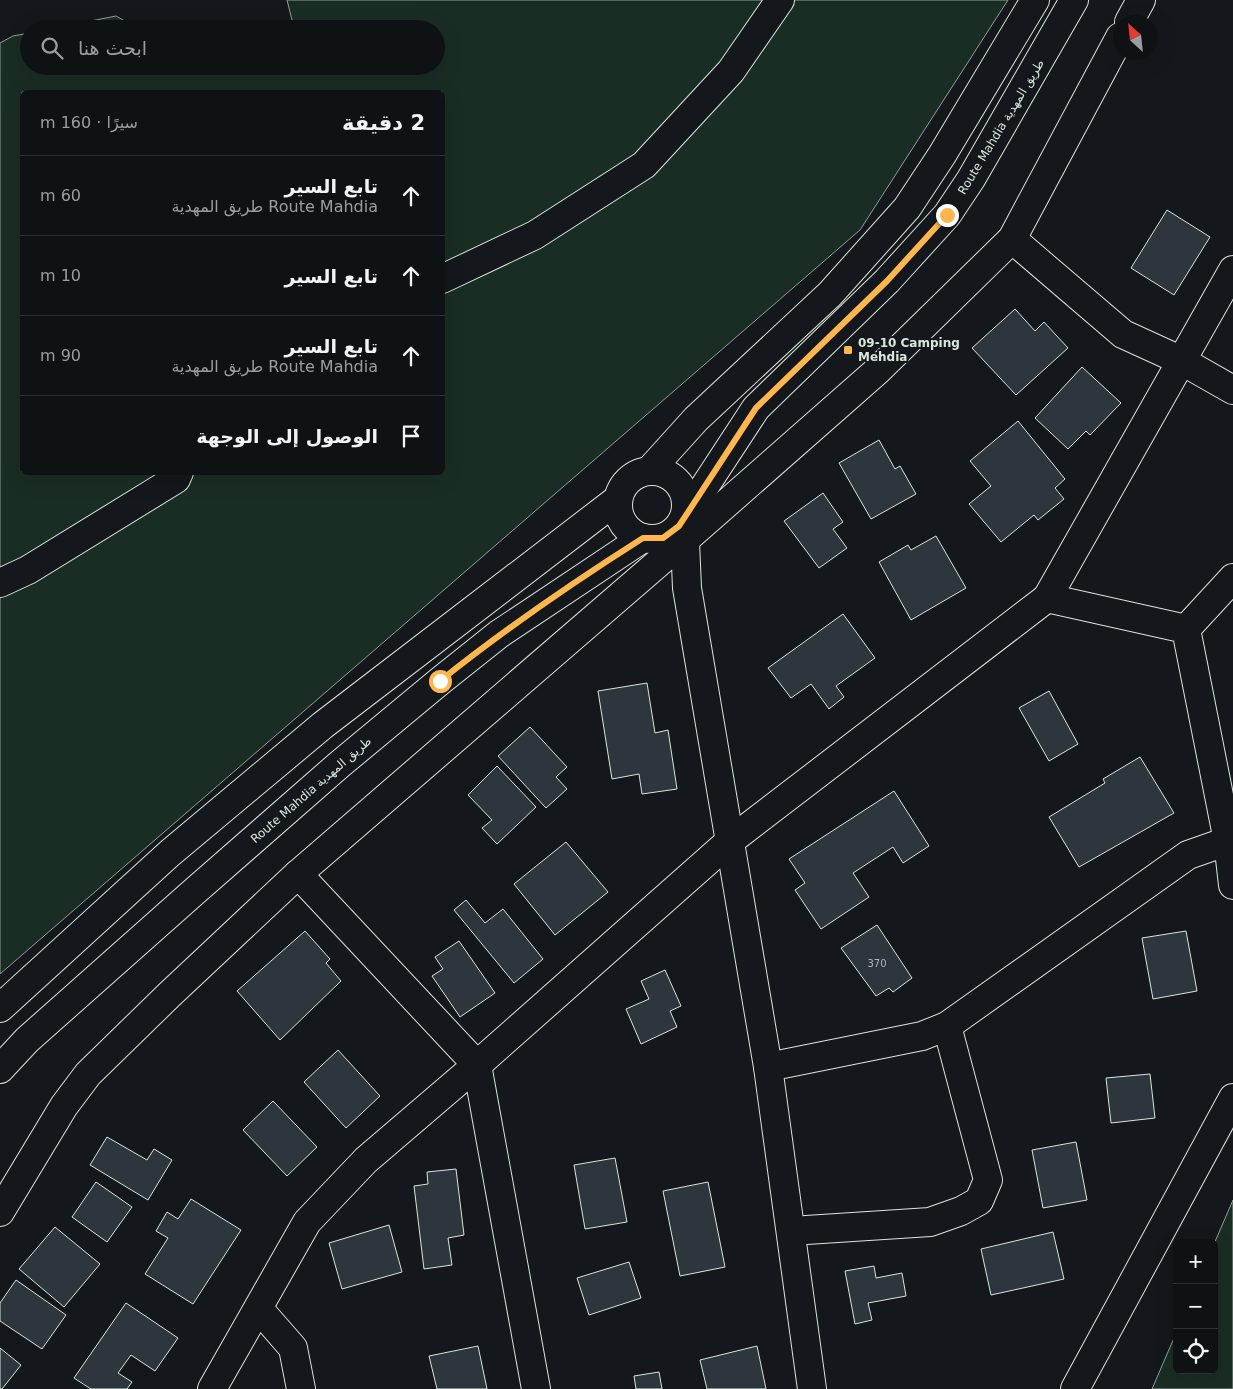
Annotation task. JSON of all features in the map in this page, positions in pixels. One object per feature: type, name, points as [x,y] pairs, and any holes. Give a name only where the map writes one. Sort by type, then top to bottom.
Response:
[{"type":"street","points":[[445,278],[535,236],[644,165],[731,72],[780,0]]},
{"type":"street","points":[[649,471],[696,419],[830,294],[907,208],[942,156],[1035,0]]},
{"type":"street","name":"Route Mahdia طريق المهدية","points":[[685,528],[756,408],[887,281],[947,215],[971,180],[1074,0]]},
{"type":"street","points":[[1133,15],[1141,0]]},
{"type":"street","points":[[0,1212],[64,1106],[88,1074],[298,874],[653,545],[672,533],[685,528],[877,371],[1012,239],[1113,50]]},
{"type":"street","points":[[1012,239],[1122,334],[1182,361],[1233,390]]},
{"type":"street","points":[[212,1389],[307,1222],[366,1160],[477,1065],[730,841],[1047,598],[1233,270]]},
{"type":"street","points":[[687,588],[653,545],[626,527],[618,509],[618,499],[622,488],[638,473],[649,471],[661,472],[671,476],[680,485],[685,495],[687,588],[768,1067],[812,1389]]},
{"type":"street","points":[[0,583],[44,560],[176,479],[178,475]]},
{"type":"street","points":[[0,1008],[170,852],[308,738],[618,499]]},
{"type":"street","name":"Route Mahdia طريق المهدية","points":[[0,1069],[27,1040],[340,764],[499,634],[653,545]]},
{"type":"street","points":[[1186,629],[1233,578]]},
{"type":"street","points":[[1047,598],[1186,629]]},
{"type":"street","points":[[1186,629],[1228,841],[1233,885]]},
{"type":"street","points":[[768,1067],[922,1036],[947,1026],[1188,855],[1228,841]]},
{"type":"street","points":[[298,874],[477,1065],[536,1389]]},
{"type":"street","points":[[791,1231],[930,1222],[979,1201],[988,1180],[947,1026]]},
{"type":"street","points":[[1076,1389],[1233,1098]]},
{"type":"street","points":[[259,1309],[293,1348],[301,1389]]},
{"type":"green space","points":[[287,0],[1008,0],[860,230],[0,974],[0,43],[20,35],[20,75],[445,75],[445,20],[292,20]]},
{"type":"green space","points":[[116,16],[123,20],[96,20]]},
{"type":"green space","points":[[1233,1200],[1233,1389],[1152,1389],[1173,1340],[1173,1374],[1218,1374],[1218,1239],[1216,1239]]},
{"type":"building","points":[[1167,210],[1210,237],[1174,295],[1131,268]]},
{"type":"building","points":[[1015,309],[1035,331],[1044,322],[1068,348],[1016,395],[972,348]]},
{"type":"building","points":[[1082,367],[1121,403],[1090,435],[1086,431],[1068,449],[1035,418]]},
{"type":"building","points":[[1018,421],[1065,479],[1055,488],[1064,499],[1038,520],[1034,515],[1001,542],[969,504],[991,486],[970,461]]},
{"type":"building","points":[[879,440],[895,469],[900,466],[916,494],[871,519],[839,463]]},
{"type":"building","points":[[823,493],[843,522],[833,529],[847,548],[819,568],[784,521]]},
{"type":"building","points":[[936,536],[966,588],[911,620],[879,562],[908,545],[911,550]]},
{"type":"building","points":[[843,614],[875,658],[836,686],[844,697],[829,709],[811,684],[791,698],[768,668]]},
{"type":"building","points":[[647,683],[655,733],[668,730],[677,789],[642,794],[639,774],[612,779],[598,691]]},
{"type":"building","points":[[1049,691],[1078,744],[1049,761],[1019,708]]},
{"type":"building","points":[[530,727],[567,767],[556,777],[567,789],[546,808],[498,756]]},
{"type":"building","points":[[1140,757],[1174,813],[1079,867],[1049,817],[1105,783],[1103,779]]},
{"type":"building","points":[[497,766],[536,807],[497,844],[482,828],[492,820],[468,795]]},
{"type":"building","points":[[894,791],[929,846],[903,863],[893,847],[853,873],[869,897],[821,929],[795,890],[805,883],[789,859]]},
{"type":"building","points":[[566,842],[608,892],[555,935],[514,884]]},
{"type":"building","points":[[466,900],[485,923],[503,909],[543,959],[514,983],[454,910]]},
{"type":"building","points":[[877,925],[912,978],[893,992],[889,988],[876,996],[841,948]]},
{"type":"building","points":[[305,931],[330,959],[326,963],[341,981],[280,1040],[237,991]]},
{"type":"building","points":[[1186,931],[1197,991],[1153,999],[1142,938]]},
{"type":"building","points":[[459,941],[495,993],[460,1017],[432,976],[443,969],[435,957]]},
{"type":"building","points":[[665,970],[681,1006],[670,1011],[677,1027],[641,1044],[626,1009],[649,999],[641,981]]},
{"type":"building","points":[[338,1050],[380,1096],[346,1128],[304,1082]]},
{"type":"building","points":[[1150,1074],[1155,1118],[1111,1123],[1106,1078]]},
{"type":"building","points":[[273,1101],[317,1147],[287,1176],[243,1130]]},
{"type":"building","points":[[107,1137],[147,1160],[154,1149],[172,1160],[148,1200],[90,1165]]},
{"type":"building","points":[[1076,1142],[1087,1200],[1043,1208],[1032,1150]]},
{"type":"building","points":[[615,1158],[627,1222],[585,1229],[574,1165]]},
{"type":"building","points":[[456,1169],[464,1235],[448,1238],[452,1265],[424,1269],[414,1186],[428,1184],[427,1172]]},
{"type":"building","points":[[96,1182],[132,1207],[107,1242],[72,1217]]},
{"type":"building","points":[[708,1182],[725,1267],[680,1276],[663,1191]]},
{"type":"building","points":[[191,1199],[241,1230],[193,1304],[145,1274],[168,1238],[156,1231],[167,1212],[178,1219]]},
{"type":"building","points":[[389,1225],[402,1272],[342,1289],[329,1243]]},
{"type":"building","points":[[55,1227],[100,1264],[64,1307],[19,1269]]},
{"type":"building","points":[[1053,1232],[1064,1279],[991,1295],[981,1249]]},
{"type":"building","points":[[629,1262],[641,1298],[589,1315],[577,1278]]},
{"type":"building","points":[[874,1266],[876,1278],[902,1273],[906,1296],[868,1303],[872,1320],[855,1324],[845,1271]]},
{"type":"building","points":[[16,1280],[66,1315],[42,1349],[0,1321],[0,1303]]},
{"type":"building","points":[[126,1303],[178,1338],[155,1371],[131,1355],[118,1373],[132,1382],[127,1389],[91,1389],[74,1378]]},
{"type":"building","points":[[478,1346],[487,1389],[437,1389],[429,1356]]},
{"type":"building","points":[[757,1346],[766,1389],[707,1389],[700,1360]]},
{"type":"building","points":[[0,1348],[21,1365],[2,1389],[0,1389]]},
{"type":"building","points":[[659,1372],[662,1389],[636,1389],[634,1376]]},
{"type":"place","name":"09-10 Camping Mehdia","points":[[848,350]]},
{"type":"route","points":[[440,681],[499,634],[578,579],[643,538],[663,538],[672,533],[698,499],[756,408],[887,281],[947,215]]}]
